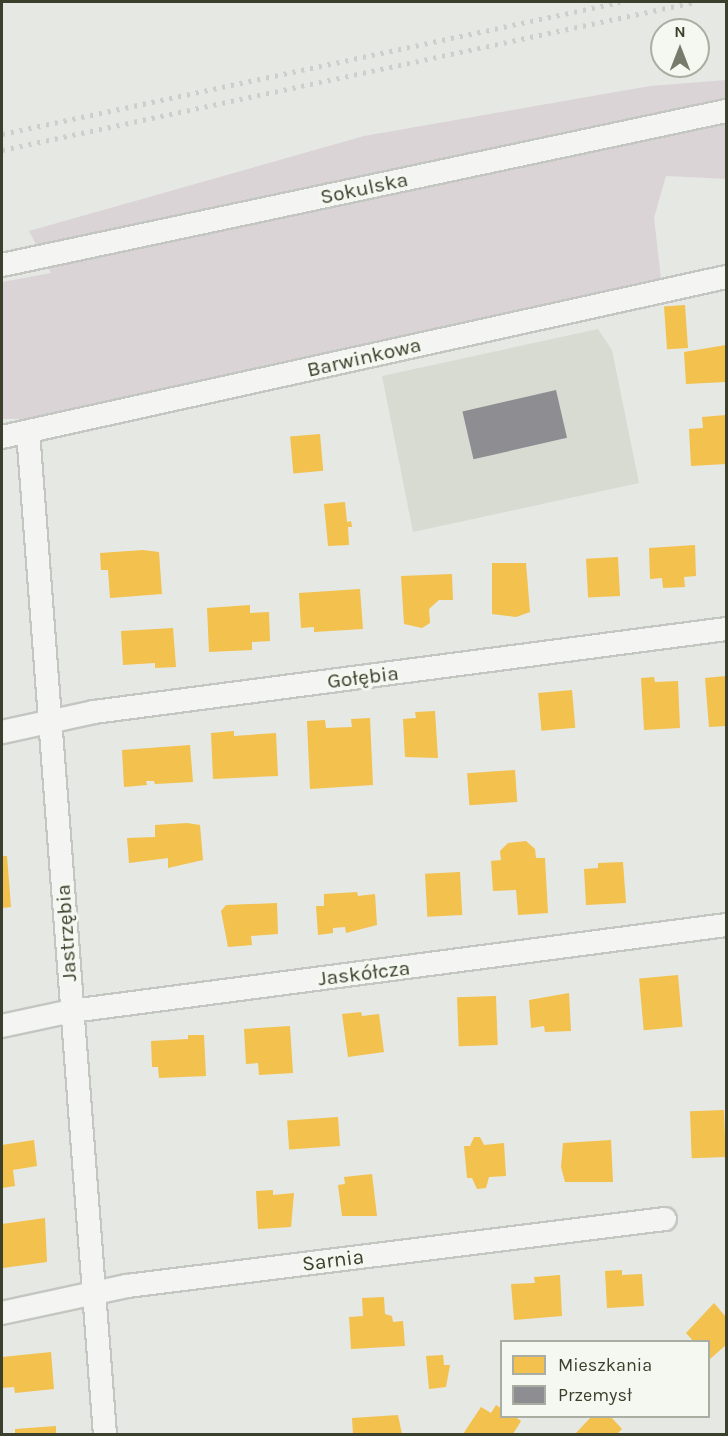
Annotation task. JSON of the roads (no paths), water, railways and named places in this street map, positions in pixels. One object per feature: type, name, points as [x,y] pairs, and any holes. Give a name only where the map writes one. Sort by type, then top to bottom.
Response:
[{"type":"street","name":"Sokulska","points":[[2,265],[726,111]]},
{"type":"street","name":"Barwinkowa","points":[[2,437],[726,277]]},
{"type":"street","name":"Jastrzębia","points":[[28,432],[96,1293],[105,1434]]},
{"type":"street","name":"Gołębia","points":[[2,732],[94,712],[726,629]]},
{"type":"street","name":"Jaskółcza","points":[[2,1026],[72,1011],[726,925]]},
{"type":"street","name":"Sarnia","points":[[2,1313],[96,1293],[665,1219]]},
{"type":"railway","points":[[2,134],[620,2]]},
{"type":"railway","points":[[2,150],[694,2]]}]
